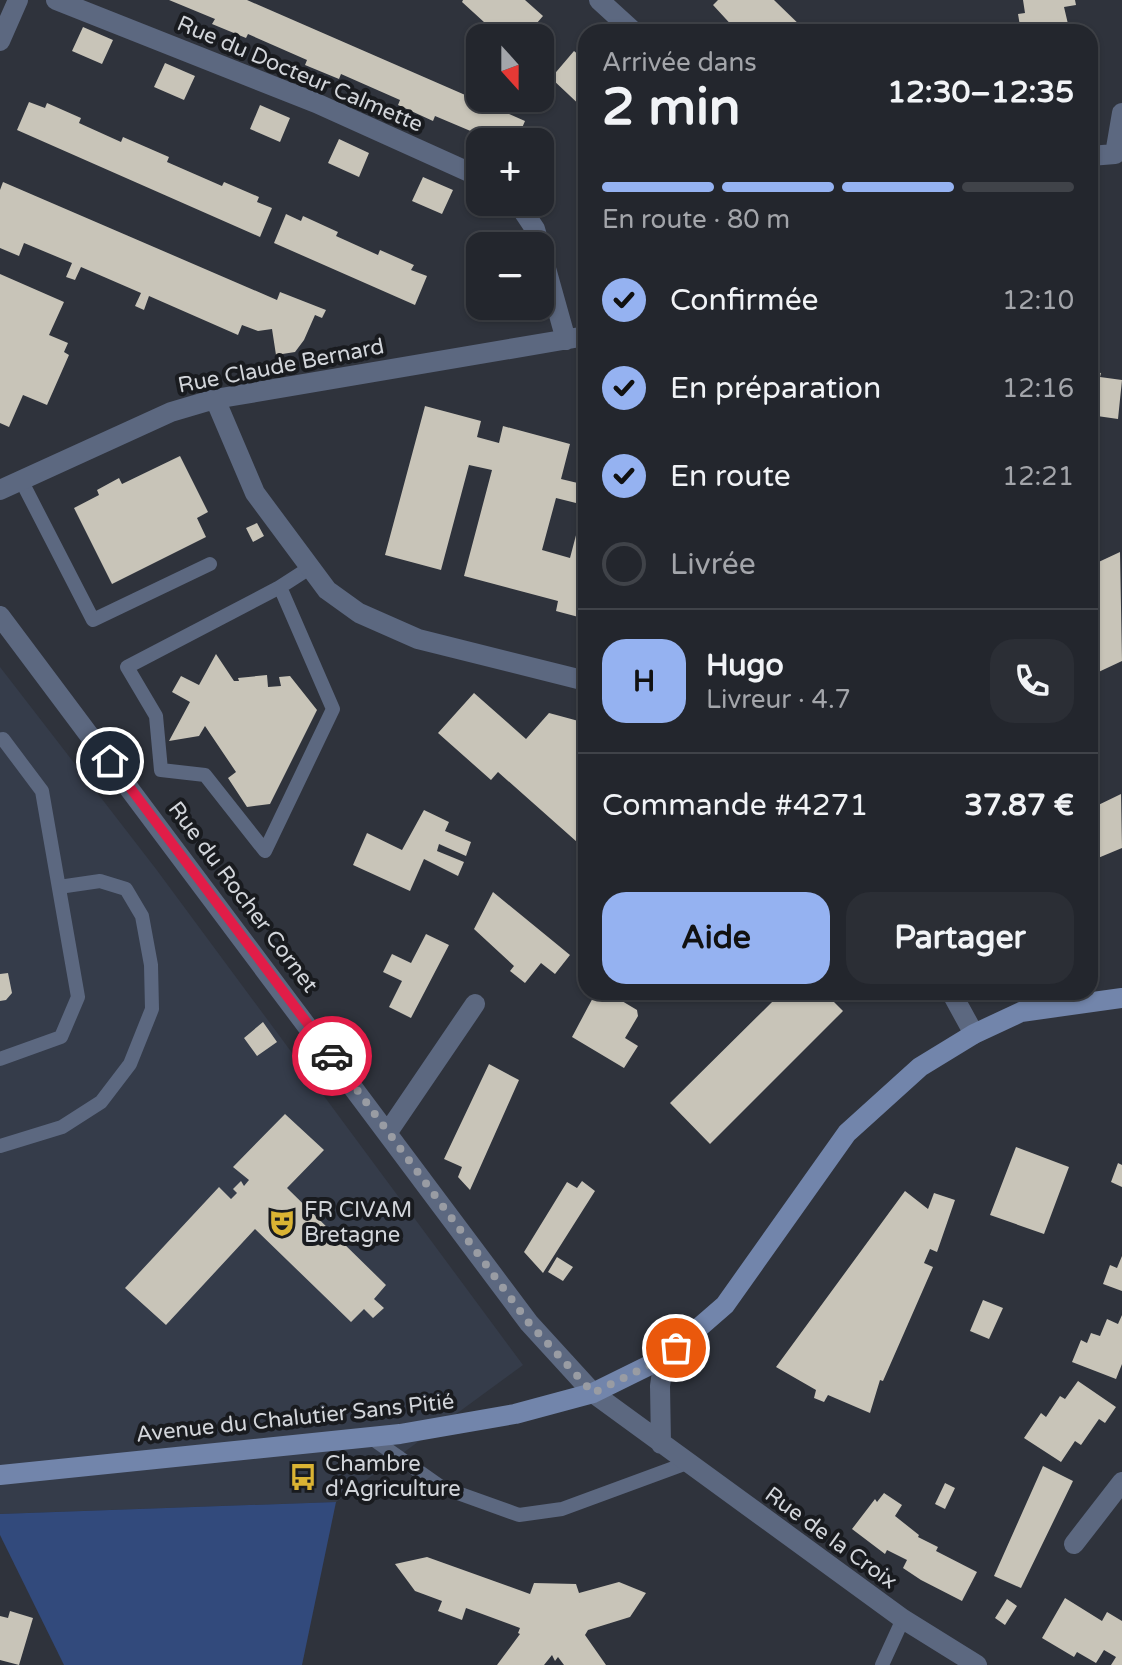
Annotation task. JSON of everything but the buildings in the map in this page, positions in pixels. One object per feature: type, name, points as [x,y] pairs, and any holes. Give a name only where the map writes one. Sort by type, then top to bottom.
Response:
[{"type":"street","points":[[0,41],[18,0]]},
{"type":"street","name":"Rue du Docteur Calmette","points":[[56,0],[316,103],[466,171]]},
{"type":"street","points":[[599,0],[625,24]]},
{"type":"street","points":[[1098,155],[1115,154],[1121,116]]},
{"type":"street","points":[[554,282],[576,338]]},
{"type":"street","name":"Rue Claude Bernard","points":[[0,490],[171,412],[215,399],[576,338]]},
{"type":"street","points":[[215,399],[255,493],[327,590],[359,613],[418,639],[578,679]]},
{"type":"street","name":"Rue du Rocher Cornet","points":[[0,616],[529,1323],[593,1393]]},
{"type":"street","name":"Avenue du Chalutier Sans Pitié","points":[[0,1475],[370,1437],[515,1414],[593,1393],[664,1358],[725,1305],[847,1133],[920,1067],[974,1034],[1021,1012],[1122,998]]},
{"type":"street","points":[[955,1000],[974,1034]]},
{"type":"street","points":[[388,1132],[475,1004]]},
{"type":"street","points":[[661,1444],[660,1386],[664,1358]]},
{"type":"street","name":"Rue de la Croix","points":[[593,1393],[903,1619],[977,1665]]},
{"type":"street","points":[[1074,1544],[1122,1482]]},
{"type":"lane","points":[[21,480],[93,620],[210,564]]},
{"type":"lane","points":[[280,587],[333,709],[265,851],[205,775],[161,770],[156,716],[127,667],[280,587],[311,567]]},
{"type":"lane","points":[[0,1059],[61,1037],[78,997],[42,791],[1,738]]},
{"type":"lane","points":[[0,1146],[62,1127],[101,1102],[130,1064],[152,1009],[151,965],[142,916],[126,889],[100,881],[59,887]]},
{"type":"lane","points":[[370,1437],[441,1487],[519,1515],[562,1509],[687,1463]]},
{"type":"lane","points":[[879,1663],[903,1619]]},
{"type":"shaded area","points":[[0,667],[156,869],[523,1365],[336,1502],[0,1514]]},
{"type":"shaded area","points":[[336,1502],[302,1665],[64,1665],[0,1535],[0,1514]]},
{"type":"way so far","points":[[332,1056],[529,1323],[593,1393],[664,1358],[676,1348]]},
{"type":"place","name":"FR CIVAM Bretagne","points":[[282,1223]]},
{"type":"place","name":"Chambre d'Agriculture","points":[[303,1477]]},
{"type":"route","points":[[110,761],[332,1056]]}]
